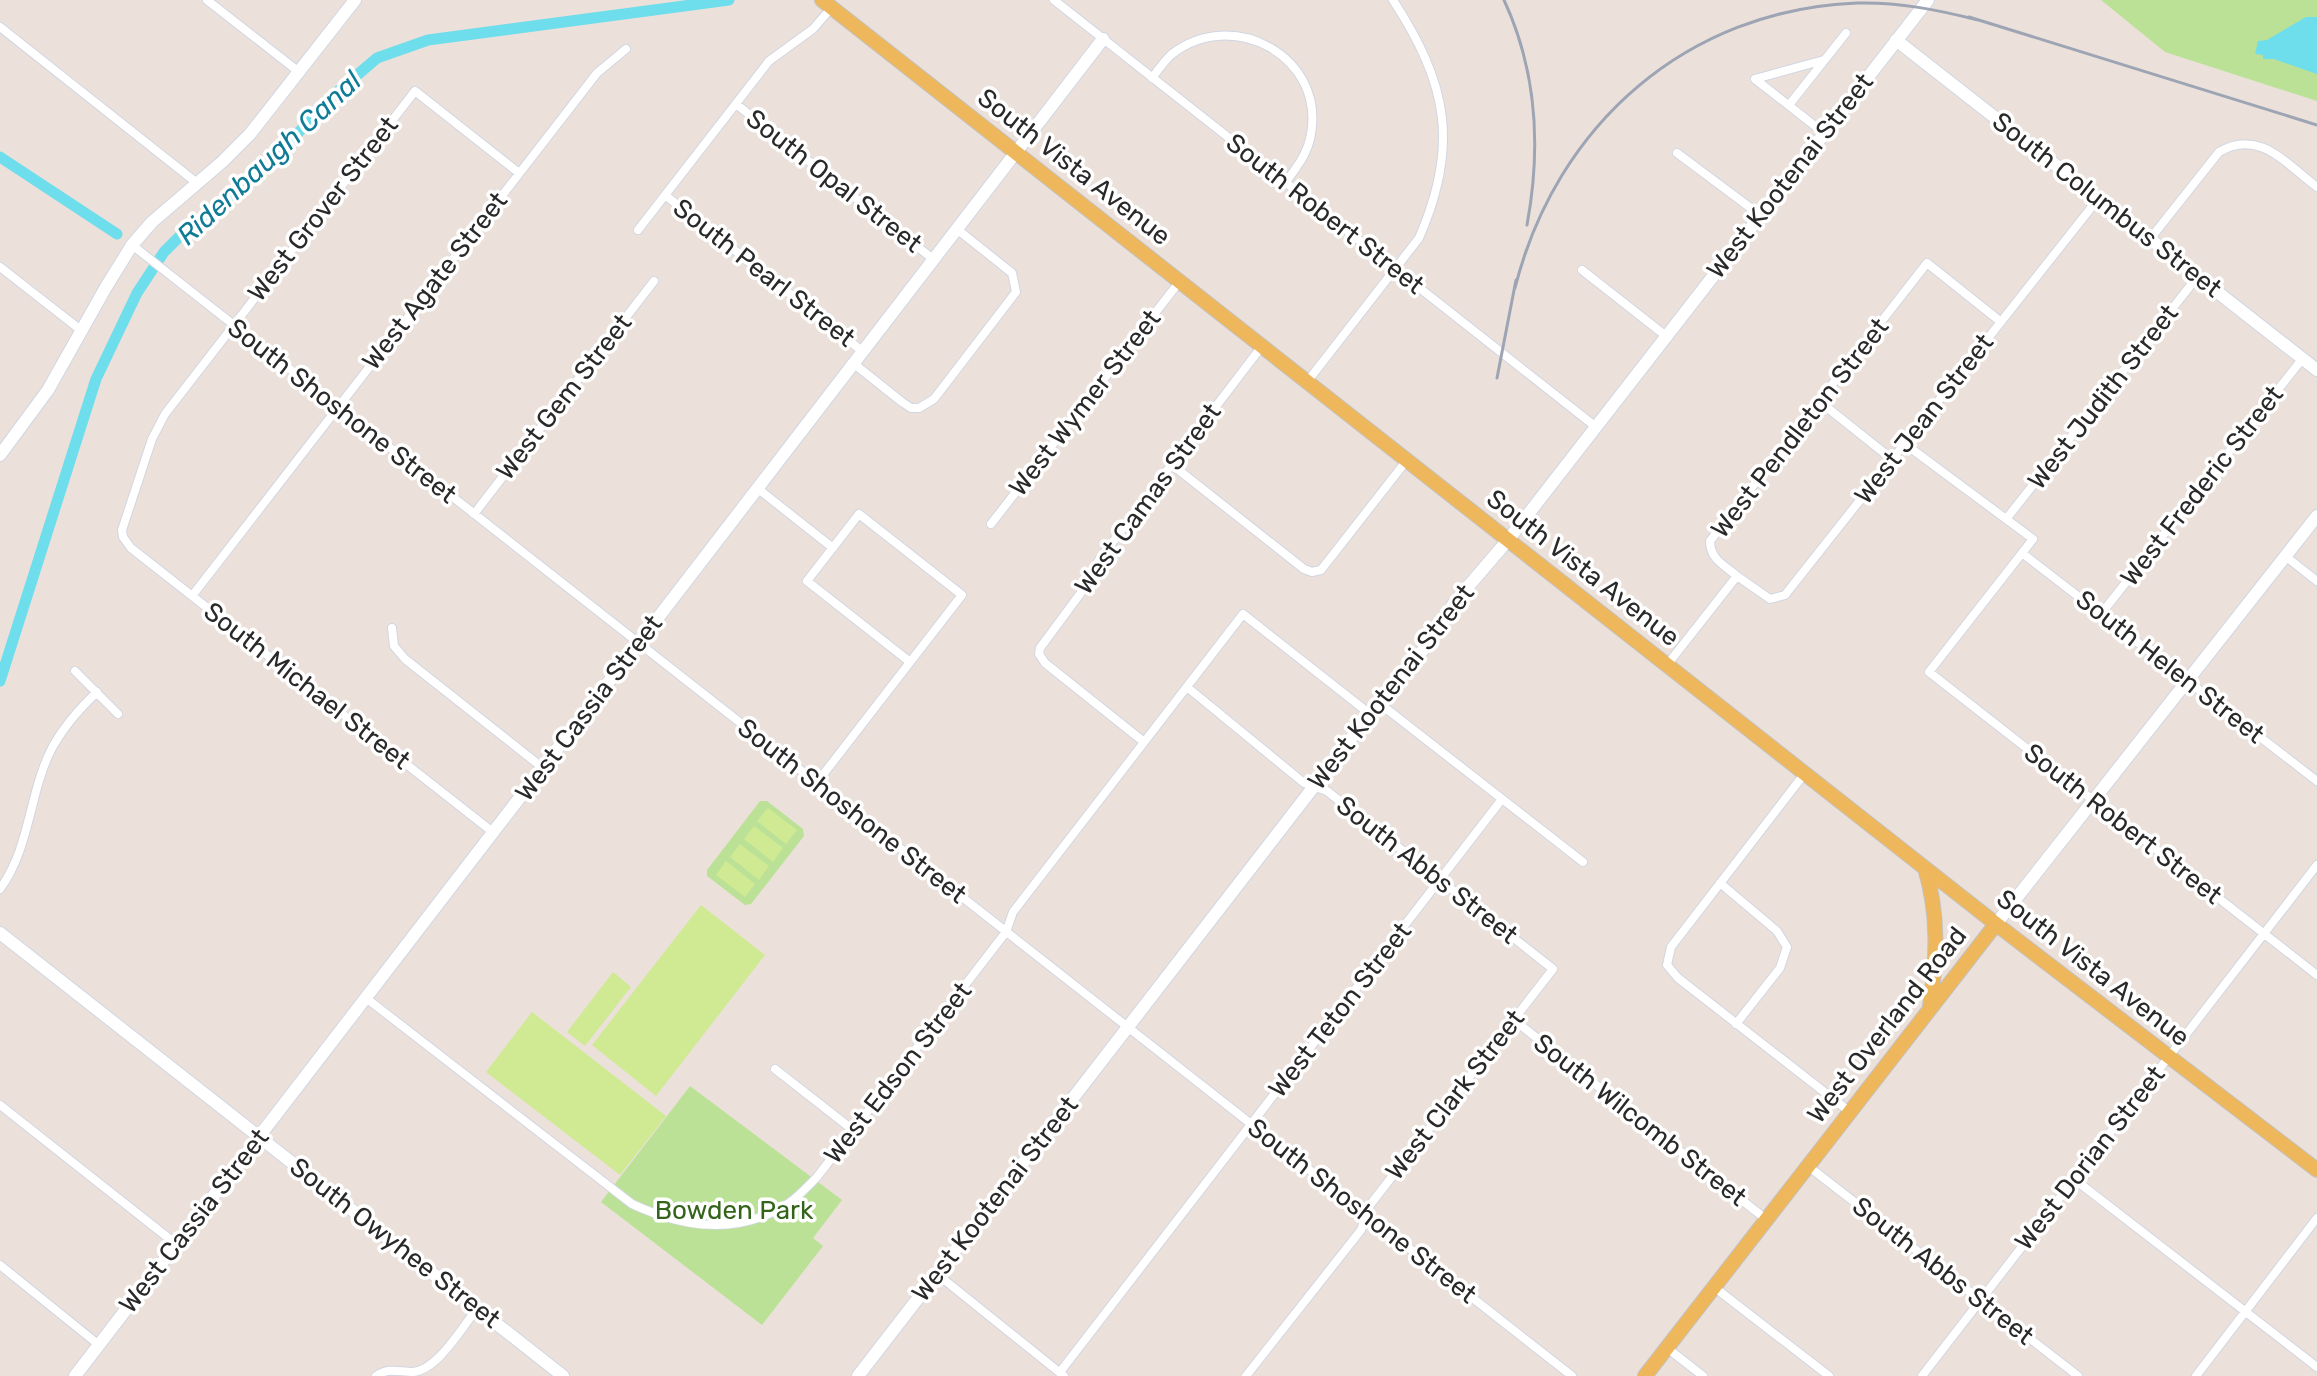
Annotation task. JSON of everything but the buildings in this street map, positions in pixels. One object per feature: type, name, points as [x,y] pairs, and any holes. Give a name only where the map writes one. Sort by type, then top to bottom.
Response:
[{"type":"main road","name":"South Vista Avenue","points":[[827,4],[1996,924],[2317,1170]]},
{"type":"main road","points":[[1925,868],[1933,893],[1937,930],[1930,1008]]},
{"type":"main road","name":"West Overland Road","points":[[1645,1376],[1996,924]]},
{"type":"street","points":[[207,0],[299,72]]},
{"type":"street","points":[[1,451],[48,390],[132,245],[152,222],[250,134],[355,0]]},
{"type":"street","name":"South Robert Street","points":[[1054,0],[1596,427]]},
{"type":"street","points":[[1307,382],[1419,238],[1442,167],[1438,93],[1421,45],[1393,0]]},
{"type":"street","name":"West Kootenai Street","points":[[858,1376],[1411,661],[1423,650],[1454,603],[1508,540],[1928,0]]},
{"type":"street","points":[[638,230],[769,61],[813,29],[827,4]]},
{"type":"street","points":[[0,27],[197,183]]},
{"type":"street","points":[[1789,105],[1846,33]]},
{"type":"street","points":[[1152,78],[1171,55],[1197,40],[1226,34],[1255,39],[1281,53],[1300,75],[1311,103],[1312,132],[1303,160],[1285,183]]},
{"type":"street","name":"West Cassia Street","points":[[75,1376],[1103,39]]},
{"type":"street","name":"South Columbus Street","points":[[1896,40],[2317,370]]},
{"type":"street","name":"West Agate Street","points":[[192,596],[597,73],[626,49]]},
{"type":"street","points":[[1824,133],[1755,79],[1825,59]]},
{"type":"street","name":"West Grover Street","points":[[123,537],[123,523],[152,439],[165,414],[415,91],[519,173]]},
{"type":"street","name":"South Opal Street","points":[[736,104],[933,259]]},
{"type":"street","points":[[2150,239],[2219,152],[2232,144],[2245,142],[2259,145],[2317,187]]},
{"type":"street","points":[[1677,153],[1760,215]]},
{"type":"street","name":"South Pearl Street","points":[[665,195],[862,351]]},
{"type":"street","name":"West Jean Street","points":[[1737,576],[1770,599],[1785,595],[2098,199]]},
{"type":"street","points":[[853,363],[902,402],[911,408],[919,408],[934,399],[963,363],[1016,292],[1012,273],[958,230]]},
{"type":"street","name":"South Shoshone Street","points":[[132,245],[1572,1376]]},
{"type":"street","name":"West Pendleton Street","points":[[1667,665],[1737,576],[1715,559],[1710,550],[1710,541],[1927,263],[2001,322]]},
{"type":"street","points":[[0,267],[82,331]]},
{"type":"street","points":[[1582,270],[1666,336]]},
{"type":"street","name":"West Judith Street","points":[[2007,518],[2198,276]]},
{"type":"street","name":"West Gem Street","points":[[474,514],[654,281]]},
{"type":"street","name":"West Wymer Street","points":[[991,524],[1180,281]]},
{"type":"street","name":"West Camas Street","points":[[1144,742],[1045,663],[1039,654],[1043,641],[1080,594],[1099,560],[1262,346]]},
{"type":"street","name":"West Frederic Street","points":[[2101,614],[2303,358]]},
{"type":"street","points":[[1819,401],[1893,460]]},
{"type":"street","points":[[1905,444],[2033,539],[2022,553]]},
{"type":"street","points":[[1171,464],[1304,569],[1312,572],[1321,570],[1407,460]]},
{"type":"street","points":[[757,488],[833,548]]},
{"type":"street","points":[[817,783],[962,595],[859,514],[807,581],[910,662]]},
{"type":"street","name":"West Overland Road","points":[[1996,924],[2317,516]]},
{"type":"street","name":"South Michael Street","points":[[123,537],[131,548],[494,833]]},
{"type":"street","name":"South Robert Street","points":[[2022,553],[1929,672],[2317,975]]},
{"type":"street","name":"South Helen Street","points":[[2022,553],[2317,781]]},
{"type":"street","points":[[2285,556],[2317,581]]},
{"type":"street","name":"West Edson Street","points":[[366,998],[632,1204],[659,1216],[716,1227],[757,1218],[789,1203],[817,1177],[1006,932],[1013,912],[1243,614],[1370,714]]},
{"type":"street","points":[[392,628],[394,646],[405,659],[543,768]]},
{"type":"street","points":[[75,671],[118,714]]},
{"type":"street","name":"South Abbs Street","points":[[1187,687],[1304,783],[1327,791],[1553,969]]},
{"type":"street","points":[[0,889],[17,859],[50,752],[71,718],[97,692]]},
{"type":"street","points":[[1379,703],[1583,862]]},
{"type":"street","points":[[1805,773],[1671,947],[1667,965],[1678,978],[1850,1112]]},
{"type":"street","name":"West Teton Street","points":[[1062,1374],[1502,799]]},
{"type":"street","name":"West Dorian Street","points":[[1922,1376],[2317,865]]},
{"type":"street","points":[[1720,883],[1777,931],[1787,947],[1780,968],[1736,1024]]},
{"type":"street","name":"South Owyhee Street","points":[[0,933],[563,1376]]},
{"type":"street","name":"West Clark Street","points":[[1249,1375],[1361,1230],[1370,1205],[1553,969]]},
{"type":"street","name":"South Wilcomb Street","points":[[1514,1020],[1767,1220]]},
{"type":"street","points":[[775,1069],[853,1130]]},
{"type":"street","points":[[0,1105],[176,1244]]},
{"type":"street","name":"South Abbs Street","points":[[1808,1166],[2078,1376]]},
{"type":"street","points":[[2074,1179],[2317,1367]]},
{"type":"street","points":[[2196,1376],[2317,1218]]},
{"type":"street","points":[[0,1265],[99,1345]]},
{"type":"street","points":[[937,1274],[1062,1374]]},
{"type":"street","points":[[1714,1287],[1829,1376]]},
{"type":"street","points":[[376,1376],[394,1369],[413,1372],[435,1363],[477,1309]]},
{"type":"street","points":[[1667,1348],[1703,1376]]},
{"type":"green space","points":[[2101,0],[2317,0],[2317,101],[2165,52]]},
{"type":"green space","points":[[760,801],[767,801],[803,829],[804,836],[751,904],[745,905],[707,876],[707,870]]},
{"type":"green space","points":[[768,808],[797,830],[786,844],[757,821]]},
{"type":"green space","points":[[754,826],[783,848],[773,862],[744,839]]},
{"type":"green space","points":[[740,844],[769,866],[759,880],[730,857]]},
{"type":"green space","points":[[726,861],[755,884],[745,897],[716,875]]},
{"type":"green space","points":[[701,905],[765,955],[656,1096],[592,1045]]},
{"type":"green space","points":[[613,972],[631,987],[585,1046],[567,1032]]},
{"type":"green space","points":[[532,1012],[666,1116],[620,1175],[486,1072]]},
{"type":"green space","name":"Bowden Park","points":[[690,1086],[842,1200],[813,1238],[823,1246],[762,1325],[601,1202]]},
{"type":"water","points":[[2306,17],[2317,17],[2317,74],[2255,54],[2258,41],[2267,40]]},
{"type":"waterway","name":"Ridenbaugh Canal","points":[[0,681],[96,379],[137,293],[164,252],[186,230],[256,177],[336,93],[377,58],[428,40],[729,0]]},
{"type":"waterway","points":[[0,157],[117,234]]},
{"type":"railway","points":[[1504,0],[1523,54],[1533,111],[1534,168],[1527,225]]},
{"type":"railway","points":[[1515,288],[1534,229],[1562,176],[1596,128],[1638,87],[1685,53],[1738,27],[1796,10],[1858,3],[1918,7],[1978,20]]},
{"type":"railway","points":[[1969,17],[2317,125]]},
{"type":"railway","points":[[1497,378],[1516,280]]}]
